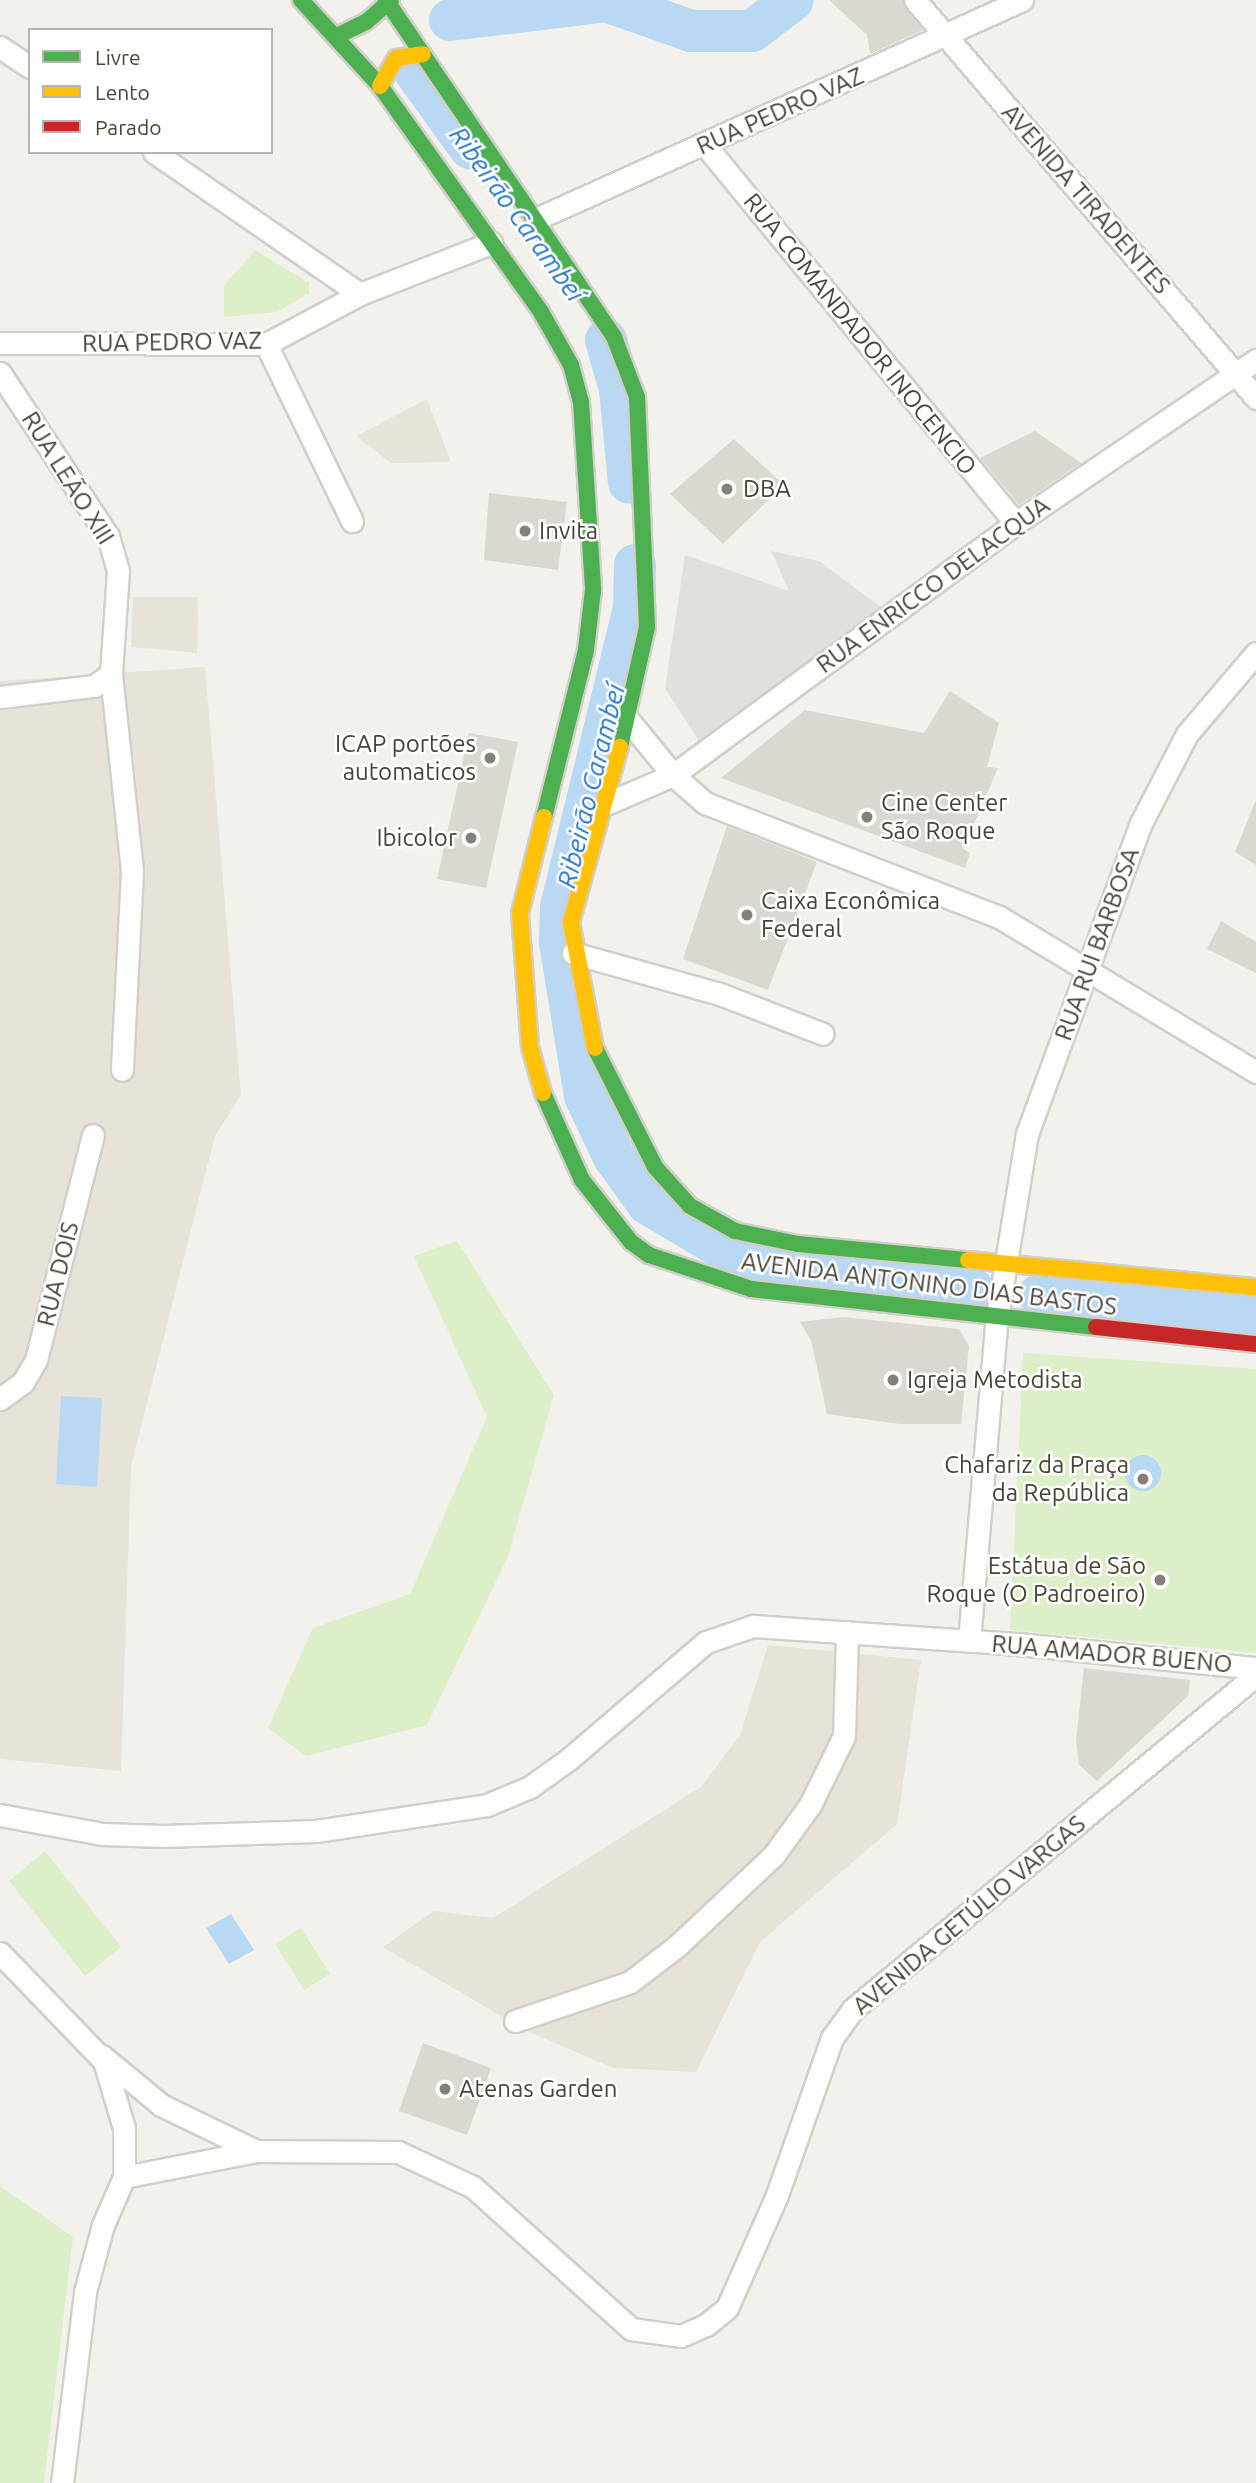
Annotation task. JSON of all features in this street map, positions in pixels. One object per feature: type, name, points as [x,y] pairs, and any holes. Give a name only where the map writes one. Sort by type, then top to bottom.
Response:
[{"type":"main road","points":[[337,36],[366,22],[388,1]]},
{"type":"main road","name":"AVENIDA ANTONINO DIAS BASTOS","points":[[388,1],[614,337],[637,397],[647,627],[629,721],[608,803],[575,896],[573,953],[596,1052],[620,1106],[655,1167],[690,1206],[735,1231],[798,1244],[1256,1287]]},
{"type":"main road","name":"AVENIDA ANTONINO DIAS BASTOS","points":[[308,3],[380,86],[541,313],[571,365],[581,402],[593,590],[586,650],[520,923],[530,1047],[544,1096],[582,1180],[631,1242],[673,1268],[751,1289],[1256,1344]]},
{"type":"main road","points":[[380,86],[396,58],[423,54]]},
{"type":"street","name":"AVENIDA TIRADENTES","points":[[915,0],[1256,398]]},
{"type":"street","name":"RUA PEDRO VAZ","points":[[536,219],[946,37],[1022,0]]},
{"type":"street","points":[[0,47],[28,66]]},
{"type":"street","name":"RUA COMANDADOR INOCENCIO","points":[[705,145],[1016,523]]},
{"type":"street","points":[[157,154],[360,294]]},
{"type":"street","name":"RUA PEDRO VAZ","points":[[0,343],[266,344],[360,294],[491,243]]},
{"type":"street","points":[[266,344],[352,521]]},
{"type":"street","name":"RUA ENRICCO DELACQUA","points":[[608,803],[673,775],[1016,523],[1256,360]]},
{"type":"street","name":"RUA LEÃO XIII","points":[[0,373],[112,546],[118,571],[111,674],[132,871],[122,1070]]},
{"type":"street","name":"RUA RUI BARBOSA","points":[[969,1641],[997,1317],[1003,1265],[1027,1134],[1141,823],[1187,734],[1256,653]]},
{"type":"street","points":[[0,697],[93,687],[111,674]]},
{"type":"street","points":[[629,721],[673,775],[699,799],[741,820],[999,917],[1086,973],[1256,1072]]},
{"type":"street","points":[[573,953],[720,995],[824,1034]]},
{"type":"street","name":"RUA DOIS","points":[[0,1399],[23,1382],[36,1360],[93,1135]]},
{"type":"street","name":"RUA AMADOR BUENO","points":[[0,1815],[103,1834],[163,1836],[316,1831],[487,1805],[530,1787],[569,1759],[706,1642],[752,1626],[969,1641],[1256,1668]]},
{"type":"street","points":[[515,2021],[630,1982],[677,1946],[773,1856],[810,1804],[844,1737],[846,1632]]},
{"type":"street","name":"AVENIDA GETÚLIO VARGAS","points":[[124,2177],[256,2151],[398,2152],[473,2187],[631,2329],[681,2336],[706,2325],[727,2308],[777,2195],[832,2038],[853,2009],[1256,1675]]},
{"type":"street","points":[[0,1953],[97,2053],[162,2105],[256,2151]]},
{"type":"street","points":[[62,2483],[85,2292],[103,2225],[124,2177],[124,2128],[117,2093],[97,2053]]},
{"type":"shaded area","points":[[427,399],[451,462],[391,463],[356,436]]},
{"type":"shaded area","points":[[771,551],[819,561],[886,611],[704,749],[665,688],[685,555],[789,591]]},
{"type":"shaded area","points":[[133,597],[198,597],[197,653],[131,647]]},
{"type":"shaded area","points":[[205,667],[241,1095],[215,1136],[131,1466],[121,1771],[0,1759],[0,681]]},
{"type":"shaded area","points":[[768,1645],[921,1660],[897,1824],[760,1942],[696,2072],[613,2068],[525,2030],[383,1947],[434,1911],[493,1918],[701,1787],[740,1735]]},
{"type":"green space","points":[[255,250],[309,283],[309,293],[277,312],[224,317],[224,286]]},
{"type":"green space","points":[[457,1241],[554,1395],[508,1556],[427,1725],[306,1756],[268,1728],[313,1628],[410,1594],[487,1417],[414,1256]]},
{"type":"green space","points":[[1023,1353],[1256,1369],[1256,1653],[1010,1630]]},
{"type":"green space","points":[[45,1851],[121,1947],[85,1976],[9,1881]]},
{"type":"green space","points":[[301,1928],[330,1974],[304,1990],[275,1944]]},
{"type":"green space","points":[[0,2186],[73,2237],[44,2483],[0,2483]]},
{"type":"water","points":[[61,1396],[102,1398],[97,1487],[56,1484]]},
{"type":"water","name":"Chafariz da Praça da República","points":[[1143,1455],[1156,1460],[1161,1473],[1156,1486],[1143,1491],[1130,1486],[1125,1473],[1130,1460]]},
{"type":"water","points":[[231,1914],[254,1950],[229,1964],[206,1928]]},
{"type":"building","points":[[829,0],[902,0],[923,30],[870,54],[867,35]]},
{"type":"building","points":[[1035,431],[1081,463],[1019,505],[980,458]]},
{"type":"building","name":"DBA","points":[[734,439],[784,485],[723,544],[670,494]]},
{"type":"building","name":"Invita","points":[[489,493],[567,502],[558,570],[484,560]]},
{"type":"building","points":[[950,691],[999,723],[987,767],[998,768],[963,849],[970,853],[965,868],[721,778],[805,710],[924,733]]},
{"type":"building","name":"Ibicolor","points":[[469,733],[518,742],[486,888],[437,879]]},
{"type":"building","points":[[1256,802],[1256,865],[1235,852]]},
{"type":"building","name":"Caixa Econômica Federal","points":[[727,826],[817,862],[768,990],[683,959]]},
{"type":"building","points":[[1221,921],[1256,942],[1256,973],[1207,949]]},
{"type":"building","name":"Igreja Metodista","points":[[843,1317],[959,1329],[969,1346],[961,1424],[900,1424],[827,1414],[811,1340],[800,1322]]},
{"type":"building","points":[[1084,1668],[1190,1680],[1188,1696],[1097,1781],[1079,1765],[1076,1741]]},
{"type":"building","name":"Atenas Garden","points":[[423,2043],[491,2068],[467,2135],[399,2111]]},
{"type":"waterway","points":[[450,20],[606,1],[691,31],[752,31],[793,0]]},
{"type":"waterway","name":"Ribeirão Carambeí","points":[[415,72],[470,148]]},
{"type":"waterway","name":"Ribeirão Carambeí","points":[[606,340],[620,389],[629,483]]},
{"type":"waterway","name":"Ribeirão Carambeí","points":[[635,565],[634,608],[561,907],[560,942],[585,1096],[614,1157],[648,1204],[741,1259],[973,1289]]},
{"type":"waterway","name":"Ribeirão Carambeí","points":[[1039,1295],[1256,1315]]},
{"type":"traffic: fast","points":[[301,0],[380,86],[541,312],[571,365],[581,402],[593,590],[586,650],[544,817]]},
{"type":"traffic: fast","points":[[386,0],[614,337],[637,397],[647,627],[620,747]]},
{"type":"traffic: fast","points":[[337,36],[366,22],[391,0]]},
{"type":"traffic: fast","points":[[595,1048],[655,1167],[690,1206],[735,1231],[798,1244],[968,1260]]},
{"type":"traffic: fast","points":[[543,1093],[582,1180],[631,1242],[649,1255],[751,1289],[1096,1327]]},
{"type":"traffic: slow","points":[[380,86],[396,58],[423,54]]},
{"type":"traffic: slow","points":[[595,1048],[571,922],[620,747]]},
{"type":"traffic: slow","points":[[543,1093],[530,1047],[520,913],[544,817]]},
{"type":"traffic: slow","points":[[968,1260],[1256,1287]]},
{"type":"traffic: jam","points":[[1096,1327],[1256,1344]]},
{"type":"place","name":"DBA","points":[[727,489]]},
{"type":"place","name":"Invita","points":[[525,531]]},
{"type":"place","name":"ICAP portões automaticos","points":[[490,758]]},
{"type":"place","name":"Cine Center São Roque","points":[[867,817]]},
{"type":"place","name":"Ibicolor","points":[[471,838]]},
{"type":"place","name":"Caixa Econômica Federal","points":[[747,915]]},
{"type":"place","name":"Igreja Metodista","points":[[893,1380]]},
{"type":"place","name":"Chafariz da Praça da República","points":[[1143,1479]]},
{"type":"place","name":"Estátua de São Roque (O Padroeiro)","points":[[1160,1580]]},
{"type":"place","name":"Atenas Garden","points":[[445,2089]]}]
